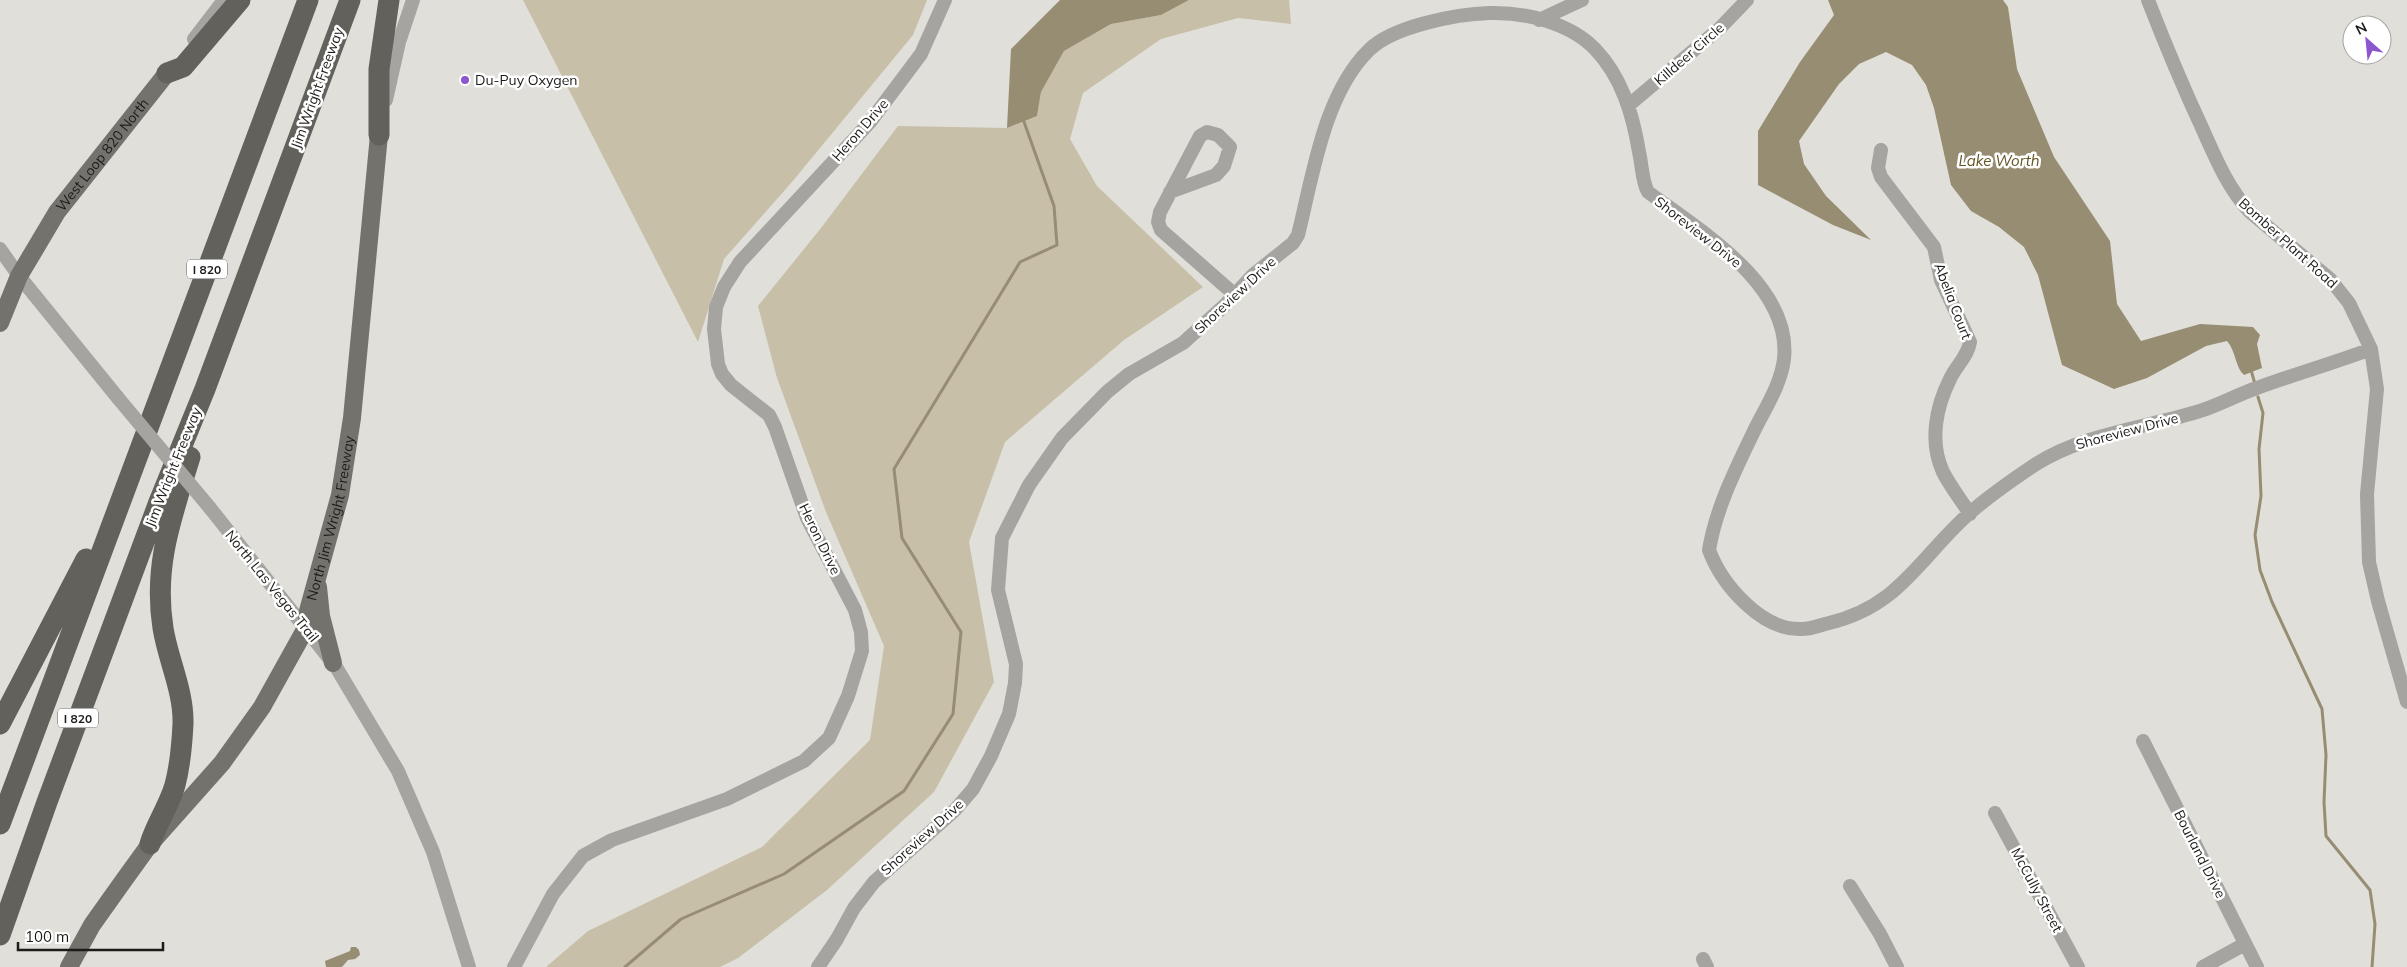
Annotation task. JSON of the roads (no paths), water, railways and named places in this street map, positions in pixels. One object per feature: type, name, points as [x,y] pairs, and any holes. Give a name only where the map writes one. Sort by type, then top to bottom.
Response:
[{"type":"highway","points":[[167,73],[183,67],[240,0]]},
{"type":"highway","name":"I 820","points":[[0,824],[308,0]]},
{"type":"highway","name":"Jim Wright Freeway","points":[[0,935],[47,802],[159,502],[205,389],[350,0]]},
{"type":"highway","points":[[379,135],[379,69],[390,0]]},
{"type":"highway","points":[[150,844],[155,828],[175,785],[183,723],[181,697],[164,631],[160,607],[160,568],[172,515],[207,405],[205,389]]},
{"type":"highway","points":[[0,724],[87,556],[106,537]]},
{"type":"main road","name":"West Loop 820 North","points":[[0,323],[19,276],[57,212],[167,73]]},
{"type":"main road","name":"North Jim Wright Freeway","points":[[69,967],[92,925],[150,844],[222,763],[262,707],[306,628],[340,494],[352,418],[379,135]]},
{"type":"main road","points":[[317,579],[322,616],[333,663]]},
{"type":"street","name":"West Loop 820 North","points":[[167,73],[224,0]]},
{"type":"street","name":"North Jim Wright Freeway","points":[[379,135],[399,42],[413,0]]},
{"type":"street","name":"Heron Drive","points":[[514,967],[553,894],[582,856],[612,840],[727,799],[796,767],[829,738],[848,696],[862,651],[861,632],[855,610],[807,518],[768,415],[731,385],[722,374],[715,348],[716,307],[724,287],[740,262],[864,129],[921,54],[945,0]]},
{"type":"street","points":[[1539,20],[1582,0]]},
{"type":"street","name":"Killdeer Circle","points":[[1629,105],[1720,28],[1747,0]]},
{"type":"street","name":"Bomber Plant Road","points":[[2148,0],[2178,75],[2223,174],[2238,200],[2330,279],[2340,290],[2371,348],[2377,389],[2367,494],[2369,562],[2378,602],[2407,702]]},
{"type":"street","name":"Shoreview Drive","points":[[818,967],[837,939],[854,908],[874,882],[895,861],[955,810],[973,789],[991,756],[1008,714],[1015,683],[1016,664],[998,590],[1002,538],[1029,486],[1062,438],[1107,392],[1129,374],[1183,343],[1224,306],[1253,275],[1293,242],[1298,235],[1332,108],[1345,82],[1370,49],[1396,33],[1444,18],[1497,13],[1539,20],[1569,30],[1596,49],[1616,77],[1629,105],[1648,192],[1742,265],[1756,280],[1774,310],[1782,331],[1784,359],[1778,382],[1719,508],[1710,550],[1712,558],[1738,596],[1755,612],[1781,626],[1802,629],[1845,619],[1875,606],[1914,574],[1970,514],[2034,466],[2074,445],[2205,410],[2256,388],[2371,348]]},
{"type":"street","points":[[1170,192],[1216,175],[1224,166],[1230,147],[1218,135],[1207,132],[1200,136],[1170,192],[1160,212],[1158,222],[1161,230],[1234,294]]},
{"type":"street","name":"Abelia Court","points":[[1881,150],[1878,168],[1881,177],[1934,247],[1941,280],[1970,342],[1969,349],[1951,375],[1940,398],[1936,417],[1936,442],[1943,471],[1970,514]]},
{"type":"street","name":"North Las Vegas Trail","points":[[0,249],[19,276],[210,508],[333,663],[398,771],[433,852],[469,967]]},
{"type":"street","name":"Bourland Drive","points":[[2143,741],[2257,967]]},
{"type":"street","name":"McCully Street","points":[[1995,813],[2078,967]]},
{"type":"street","points":[[1850,886],[1880,934],[1897,967]]},
{"type":"street","points":[[2203,967],[2245,944]]},
{"type":"water","points":[[1060,0],[1189,0],[1161,15],[1111,24],[1064,51],[1041,92],[1037,116],[1007,128],[1011,49]]},
{"type":"water","name":"Lake Worth","points":[[1828,0],[2003,0],[2008,7],[2017,69],[2054,157],[2110,241],[2117,304],[2141,341],[2200,324],[2253,327],[2260,335],[2257,344],[2262,368],[2244,375],[2227,341],[2206,346],[2147,378],[2114,389],[2062,365],[2038,275],[2024,247],[1999,227],[1971,211],[1951,185],[1934,108],[1926,85],[1912,65],[1886,52],[1859,64],[1839,84],[1799,141],[1804,164],[1826,196],[1871,240],[1833,225],[1758,185],[1758,131],[1800,62],[1834,15]]},
{"type":"water","points":[[351,947],[356,947],[360,955],[355,959],[348,960],[342,967],[326,967],[325,961],[350,951]]},
{"type":"waterway","points":[[625,967],[681,919],[784,874],[904,791],[953,714],[961,632],[902,538],[894,469],[1020,262],[1057,245],[1054,206],[1023,119]]},
{"type":"waterway","points":[[2251,370],[2255,384]]},
{"type":"waterway","points":[[2258,397],[2263,413],[2259,449],[2261,496],[2255,535],[2260,570],[2272,602],[2322,709],[2326,755],[2324,802],[2326,836],[2370,890],[2375,924],[2372,967]]},
{"type":"place","name":"Du-Puy Oxygen","points":[[465,80]]}]
